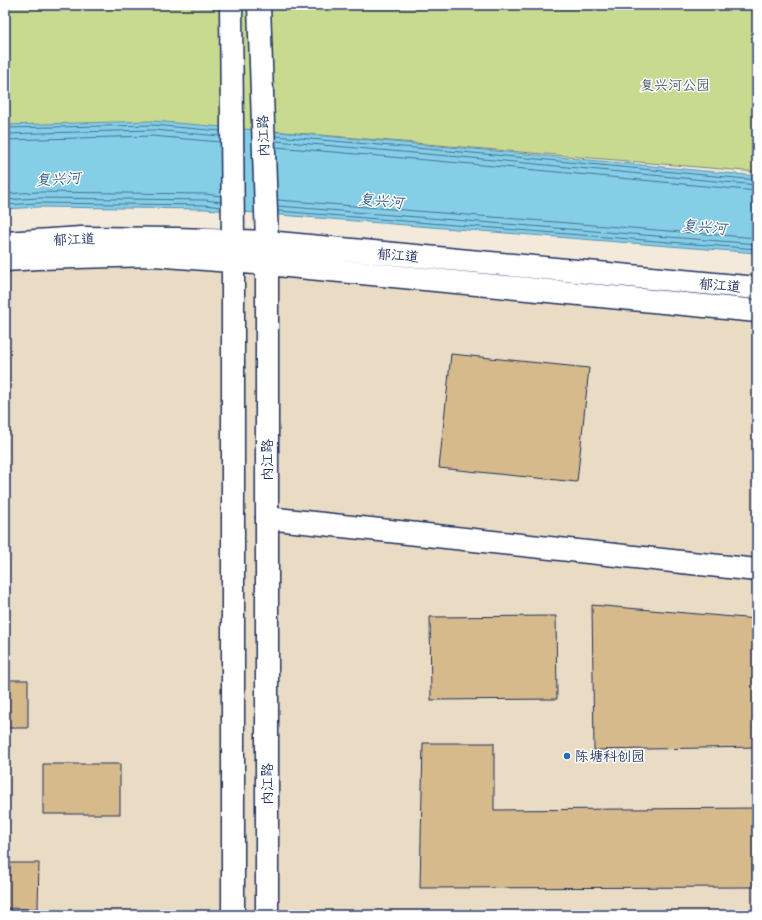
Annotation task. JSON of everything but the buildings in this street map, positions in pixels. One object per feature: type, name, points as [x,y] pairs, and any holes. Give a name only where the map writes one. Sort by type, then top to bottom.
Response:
[{"type":"main road","points":[[231,5],[234,915]]},
{"type":"main road","name":"内江路","points":[[258,5],[267,242],[267,915]]},
{"type":"main road","name":"郁江道","points":[[5,260],[37,249],[89,238],[176,239],[233,248],[267,264],[757,311]]},
{"type":"main road","name":"郁江道","points":[[233,248],[267,242],[757,288]]},
{"type":"main road","name":"郁江道","points":[[5,243],[37,249]]},
{"type":"main road","points":[[267,518],[757,570]]},
{"type":"shaded area","points":[[251,252],[757,294],[757,915],[5,915],[5,260]]},
{"type":"green space","name":"复兴河公园","points":[[5,5],[757,5],[757,172],[272,131],[5,159]]},
{"type":"water","name":"复兴河","points":[[153,121],[757,176],[757,253],[205,209],[38,207],[5,209],[5,125]]},
{"type":"place","name":"陈塘科创园","points":[[567,756]]}]
